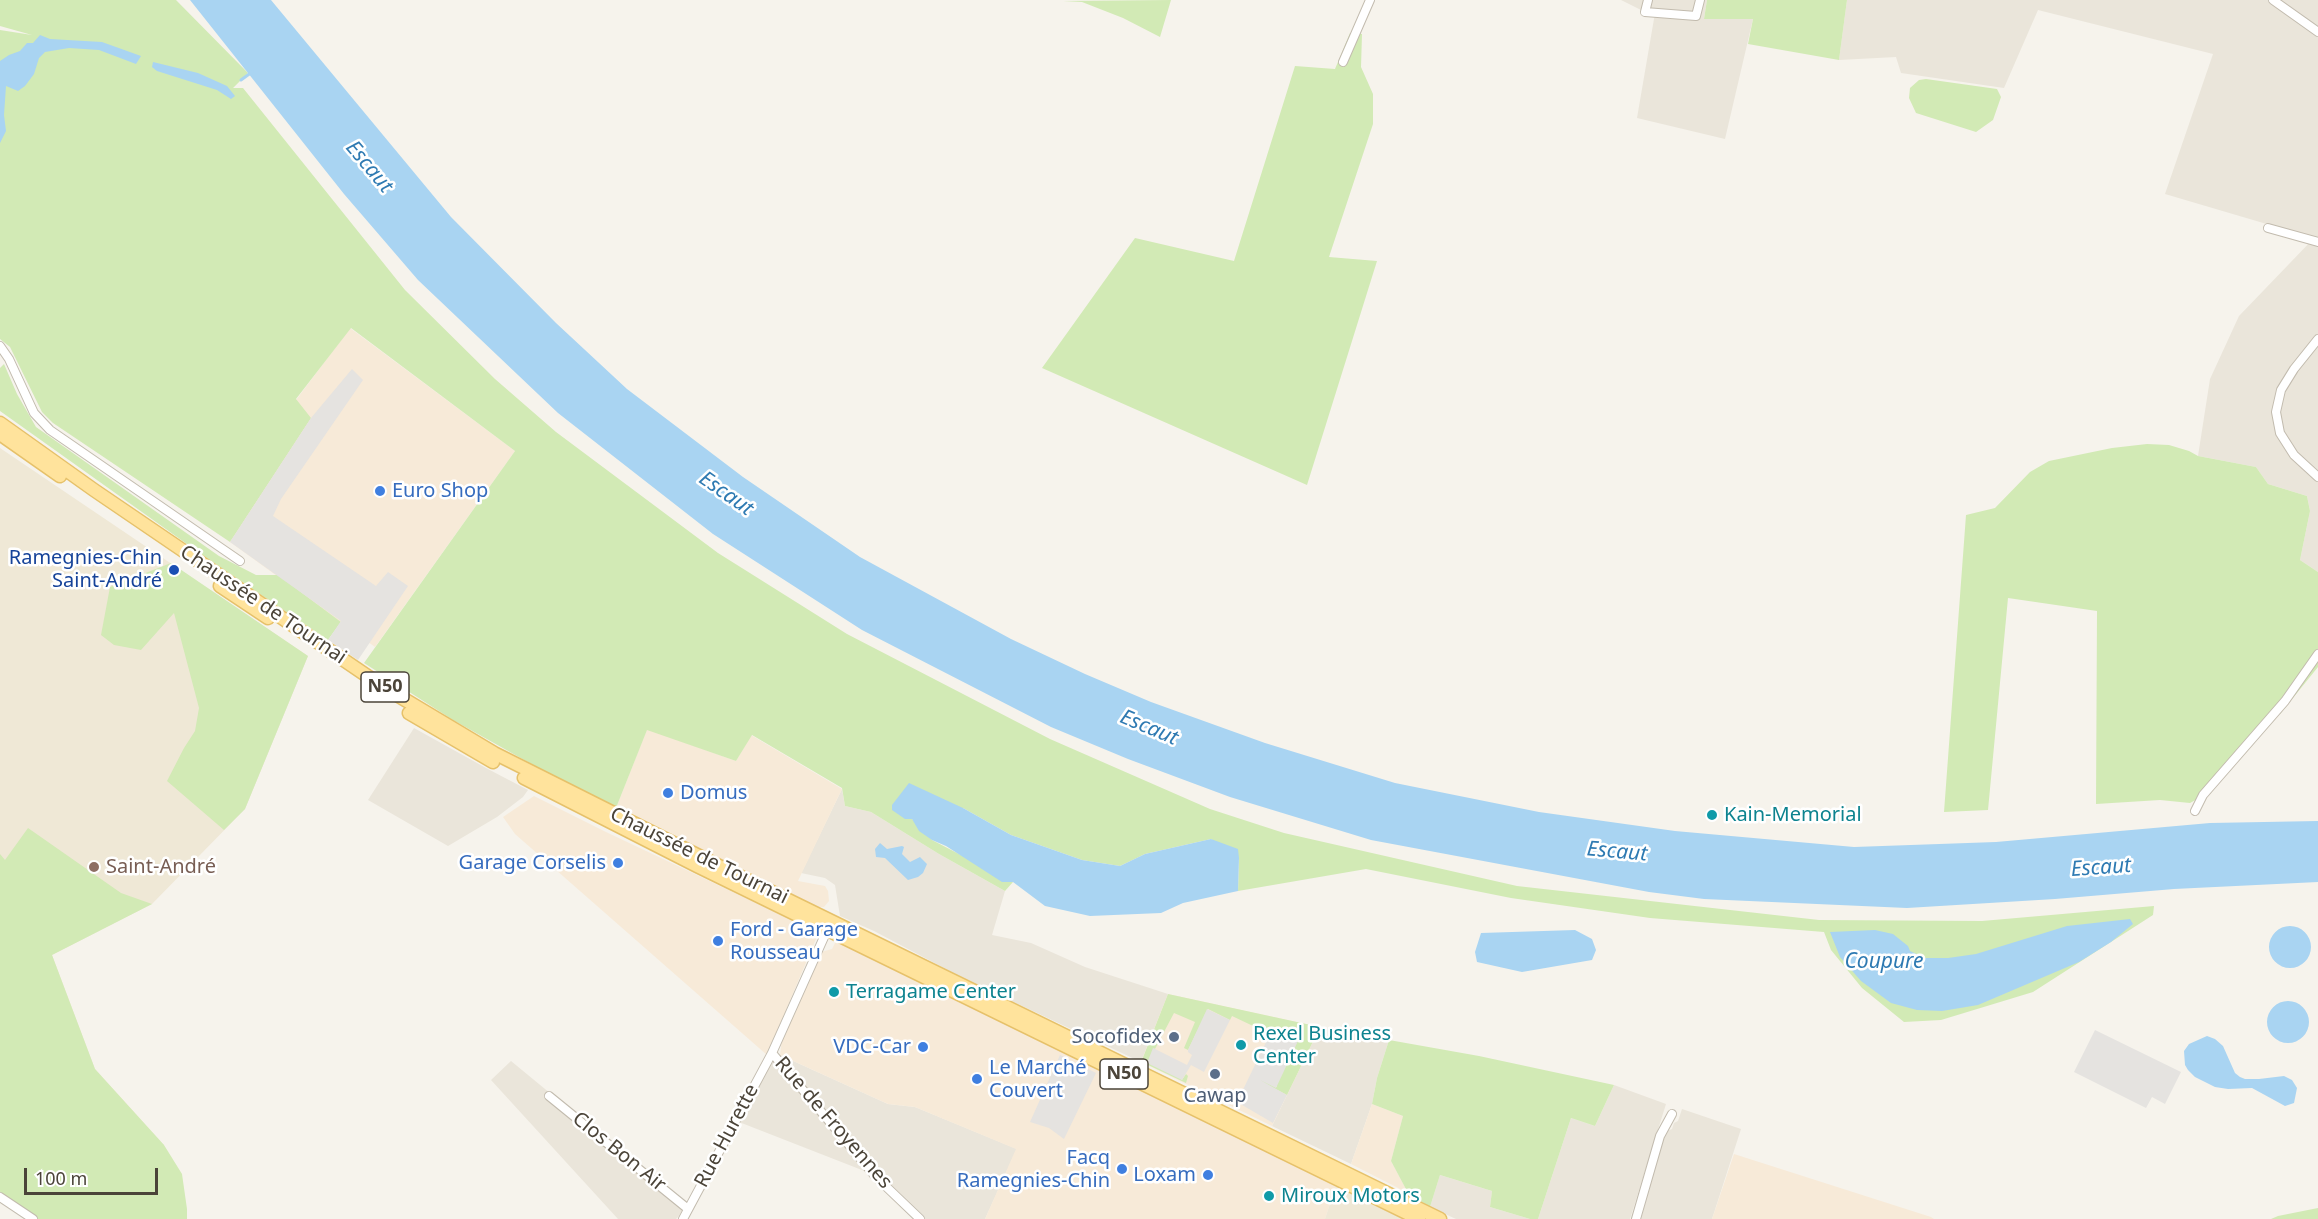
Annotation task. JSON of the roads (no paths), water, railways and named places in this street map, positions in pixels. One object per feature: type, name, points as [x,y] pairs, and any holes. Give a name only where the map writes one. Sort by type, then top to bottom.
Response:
[{"type":"main road","name":"Chaussée de Tournai","points":[[0,423],[122,509],[431,717],[540,777],[829,926],[1419,1219]]},
{"type":"main road","name":"Chaussée de Tournai","points":[[0,434],[238,598],[442,734],[536,785],[1440,1219]]},
{"type":"street","points":[[1343,62],[1370,0]]},
{"type":"street","points":[[1648,0],[1645,12],[1696,16],[1700,0]]},
{"type":"street","points":[[2273,0],[2318,32]]},
{"type":"street","points":[[2268,228],[2318,242]]},
{"type":"street","points":[[2318,339],[2294,369],[2281,390],[2276,412],[2280,433],[2294,455],[2318,477]]},
{"type":"street","points":[[0,346],[9,359],[34,413],[50,430],[240,561]]},
{"type":"street","points":[[2195,811],[2203,795],[2285,701],[2318,654]]},
{"type":"street","name":"Rue de Froyennes","points":[[829,926],[772,1053],[875,1176],[920,1219]]},
{"type":"street","name":"Rue Hurette","points":[[683,1219],[772,1053]]},
{"type":"street","name":"Clos Bon Air","points":[[549,1096],[688,1209]]},
{"type":"street","points":[[1636,1219],[1660,1136],[1672,1114]]},
{"type":"street","points":[[0,1197],[33,1219]]},
{"type":"water","name":"Escaut","points":[[190,0],[271,0],[451,217],[556,323],[627,389],[743,477],[860,557],[1011,639],[1151,702],[1265,743],[1395,783],[1539,812],[1675,831],[1854,847],[1996,842],[2210,823],[2318,821],[2318,882],[2174,889],[1907,908],[1704,899],[1649,892],[1371,840],[1230,797],[1128,759],[1051,727],[862,630],[713,534],[558,413],[418,280],[344,194]]},
{"type":"water","points":[[40,35],[50,39],[102,42],[141,56],[136,64],[99,50],[69,48],[45,52],[39,58],[34,74],[25,86],[18,91],[6,86],[4,115],[6,131],[0,143],[0,61],[20,51],[27,43],[33,43]]},
{"type":"water","points":[[153,62],[198,73],[227,86],[235,96],[231,99],[217,90],[157,71],[152,67]]},
{"type":"water","points":[[909,783],[963,808],[1011,835],[1082,860],[1120,866],[1145,854],[1211,839],[1238,849],[1238,891],[1183,903],[1161,913],[1090,916],[1045,906],[1013,882],[1002,882],[946,846],[932,840],[919,831],[912,819],[905,819],[892,810],[892,805]]},
{"type":"water","points":[[880,843],[887,849],[904,847],[902,854],[910,862],[920,857],[927,864],[923,873],[908,880],[885,858],[876,857],[875,849]]},
{"type":"water","name":"Coupure","points":[[2130,919],[2133,924],[2111,942],[2079,962],[1978,1005],[1942,1011],[1917,1010],[1891,1003],[1861,981],[1840,957],[1830,932],[1875,930],[1893,934],[1908,946],[1910,951],[1925,958],[1948,958],[1976,954],[2067,926]]},
{"type":"water","points":[[2290,926],[2298,927],[2305,932],[2310,939],[2310,955],[2305,962],[2298,967],[2290,968],[2282,967],[2275,962],[2270,955],[2269,947],[2270,939],[2275,932],[2282,927]]},
{"type":"water","points":[[1575,930],[1592,939],[1596,950],[1592,960],[1522,972],[1477,962],[1475,952],[1481,933]]},
{"type":"water","points":[[2288,1001],[2296,1002],[2303,1007],[2308,1014],[2308,1030],[2303,1037],[2296,1042],[2288,1043],[2280,1042],[2273,1037],[2268,1030],[2267,1022],[2268,1014],[2273,1007],[2280,1002]]},
{"type":"water","points":[[2207,1036],[2223,1046],[2235,1073],[2240,1077],[2259,1079],[2284,1076],[2292,1080],[2297,1088],[2294,1103],[2285,1106],[2252,1088],[2215,1087],[2195,1077],[2185,1065],[2184,1051],[2189,1044]]},
{"type":"waterway","points":[[241,80],[252,72]]},
{"type":"place","name":"Euro Shop","points":[[380,491]]},
{"type":"place","name":"Ramegnies-Chin Saint-André","points":[[174,570]]},
{"type":"place","name":"Domus","points":[[668,793]]},
{"type":"place","name":"Kain-Memorial","points":[[1712,815]]},
{"type":"place","name":"Garage Corselis","points":[[618,863]]},
{"type":"place","name":"Saint-André","points":[[94,867]]},
{"type":"place","name":"Ford - Garage Rousseau","points":[[718,941]]},
{"type":"place","name":"Terragame Center","points":[[834,992]]},
{"type":"place","name":"Socofidex","points":[[1174,1037]]},
{"type":"place","name":"Rexel Business Center","points":[[1241,1045]]},
{"type":"place","name":"VDC-Car","points":[[923,1047]]},
{"type":"place","name":"Cawap","points":[[1215,1074]]},
{"type":"place","name":"Le Marché Couvert","points":[[977,1079]]},
{"type":"place","name":"Facq Ramegnies-Chin","points":[[1122,1169]]},
{"type":"place","name":"Loxam","points":[[1208,1175]]},
{"type":"place","name":"Miroux Motors","points":[[1269,1196]]}]
